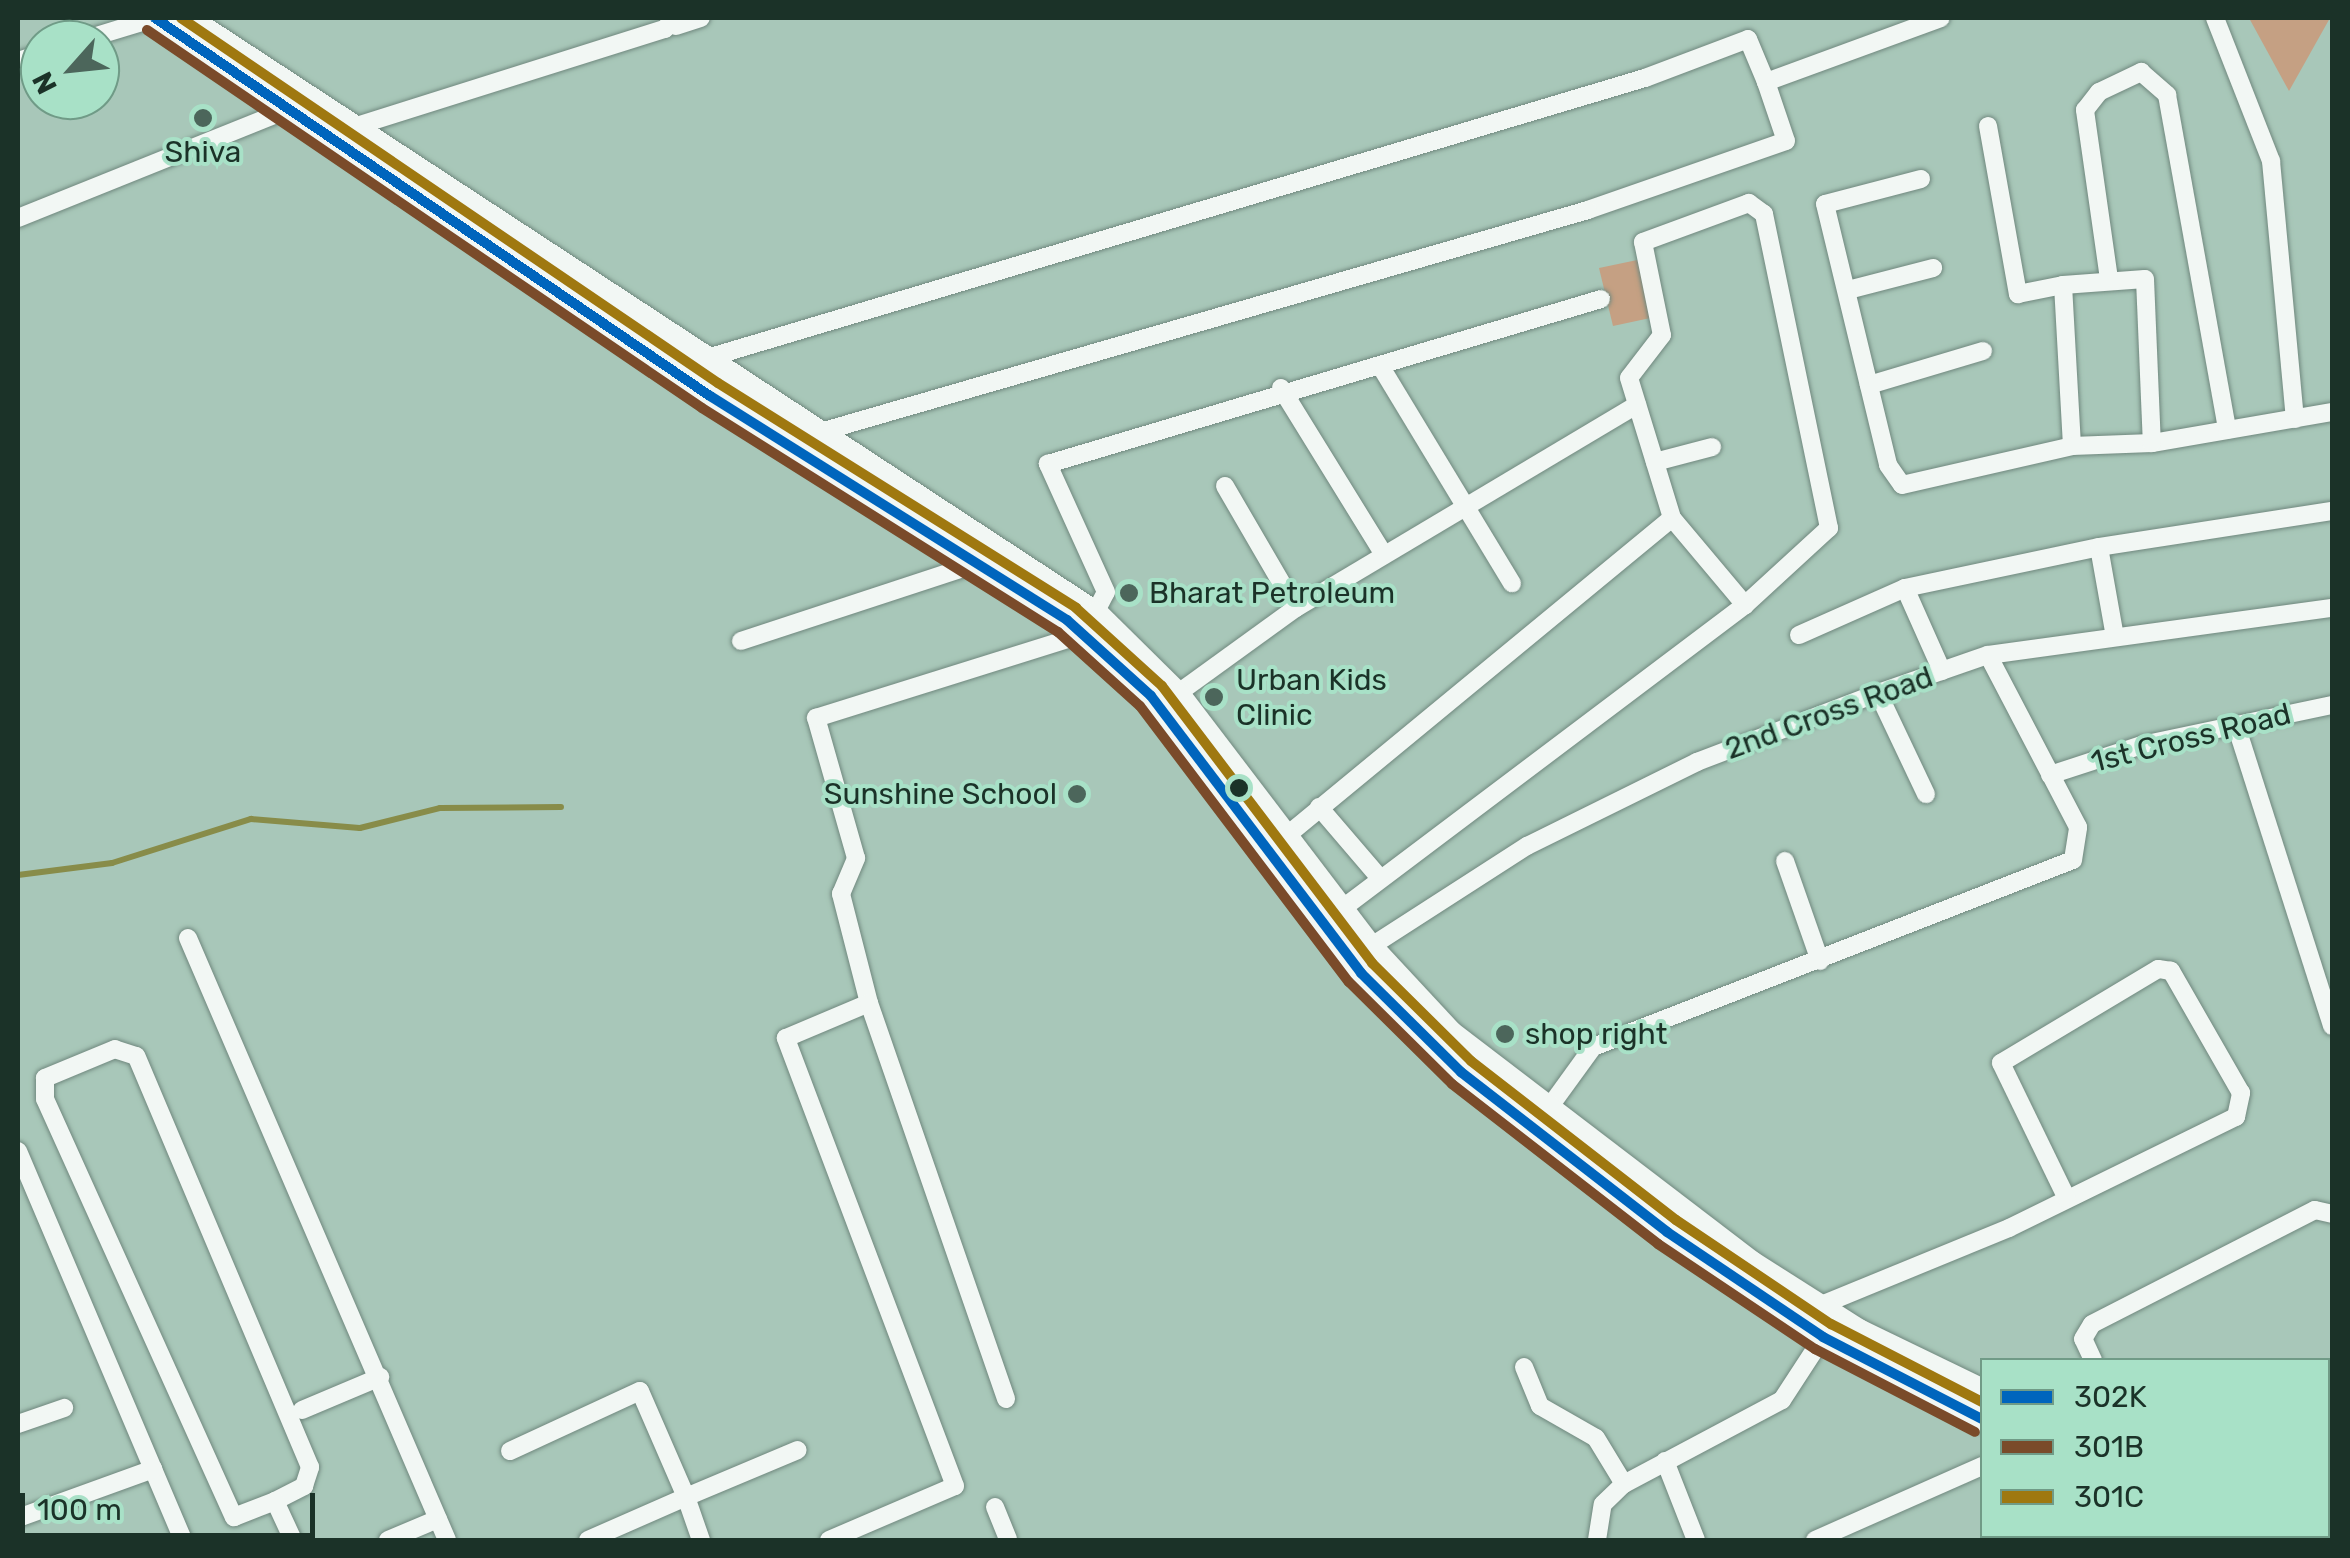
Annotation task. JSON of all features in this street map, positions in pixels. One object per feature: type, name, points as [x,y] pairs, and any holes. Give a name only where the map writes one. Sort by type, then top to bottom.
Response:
[{"type":"main road","points":[[155,18],[289,109],[343,133],[704,359],[1090,624],[1177,694],[1278,843],[1418,1033],[1541,1121],[1823,1337],[1980,1418]]},
{"type":"main road","points":[[186,18],[690,383],[978,563],[1090,624],[1278,843],[1343,908],[1370,947],[1450,1033],[1541,1121],[1819,1306],[1980,1389]]},
{"type":"street","points":[[120,29],[155,18]]},
{"type":"street","points":[[343,133],[675,22],[701,18]]},
{"type":"street","points":[[1766,82],[1940,18]]},
{"type":"street","points":[[2215,18],[2271,160],[2295,419]]},
{"type":"street","points":[[690,383],[704,359],[1626,84],[1748,39],[1786,140],[1588,210],[817,433]]},
{"type":"street","points":[[2109,279],[2085,110],[2099,92],[2141,72],[2166,96],[2227,430]]},
{"type":"street","points":[[18,218],[289,109]]},
{"type":"street","points":[[1988,126],[2018,294],[2136,275],[2147,284],[2152,444]]},
{"type":"street","points":[[1921,179],[1824,204],[1869,384],[1902,485],[2072,446],[2152,444],[2332,412]]},
{"type":"street","points":[[1343,908],[1379,877],[1745,605],[1830,528],[1758,206],[1642,242],[1662,335],[1632,366],[1637,405],[1672,518],[1745,605]]},
{"type":"street","points":[[1848,290],[1933,268]]},
{"type":"street","points":[[2064,285],[2072,446]]},
{"type":"street","points":[[1006,1399],[869,1003],[841,894],[856,858],[816,718],[1090,624],[1106,592],[1048,464],[1282,388],[1380,367],[1601,299]]},
{"type":"street","points":[[1869,384],[1983,352]]},
{"type":"street","points":[[1380,367],[1461,510],[1512,583]]},
{"type":"street","points":[[1282,388],[1384,556]]},
{"type":"street","points":[[1177,694],[1296,608],[1637,405]]},
{"type":"street","points":[[1655,462],[1712,447]]},
{"type":"street","points":[[1225,486],[1296,608]]},
{"type":"street","points":[[1799,635],[1905,588],[2100,547],[2332,511]]},
{"type":"street","points":[[1278,843],[1672,518]]},
{"type":"street","points":[[2100,547],[2115,638]]},
{"type":"street","points":[[741,641],[978,563]]},
{"type":"street","points":[[1905,588],[1942,671]]},
{"type":"street","name":"2nd Cross Road","points":[[1370,947],[1527,846],[1697,762],[1878,693],[1988,655],[2332,608]]},
{"type":"street","points":[[1541,1121],[1593,1047],[2064,869],[2082,839],[1988,655]]},
{"type":"street","points":[[1878,693],[1926,794]]},
{"type":"street","name":"1st Cross Road","points":[[2050,775],[2236,725],[2332,706]]},
{"type":"street","points":[[2236,725],[2332,1026]]},
{"type":"street","points":[[1319,807],[1379,877]]},
{"type":"street","points":[[1785,862],[1820,961]]},
{"type":"street","points":[[188,938],[447,1540]]},
{"type":"street","points":[[1597,1540],[1603,1504],[1624,1484],[1782,1400],[1823,1337],[1819,1306],[2067,1199],[2240,1110],[2240,1093],[2171,971],[2158,969],[2001,1063],[2067,1199]]},
{"type":"street","points":[[828,1540],[955,1486],[786,1038],[869,1003]]},
{"type":"street","points":[[116,1049],[136,1056],[310,1466],[304,1486],[275,1501],[234,1517],[45,1099],[45,1078],[116,1049]]},
{"type":"street","points":[[18,1151],[183,1540]]},
{"type":"street","points":[[2092,1358],[2083,1339],[2092,1324],[2316,1210],[2332,1214]]},
{"type":"street","points":[[1524,1367],[1540,1406],[1596,1438],[1624,1484]]},
{"type":"street","points":[[302,1410],[380,1377]]},
{"type":"street","points":[[510,1451],[640,1391],[686,1497],[700,1540]]},
{"type":"street","points":[[18,1424],[64,1408]]},
{"type":"street","points":[[588,1540],[798,1450]]},
{"type":"street","points":[[1665,1461],[1696,1540]]},
{"type":"street","points":[[1815,1540],[1980,1467]]},
{"type":"street","points":[[18,1518],[153,1469]]},
{"type":"street","points":[[275,1501],[292,1540]]},
{"type":"street","points":[[994,1507],[1008,1540]]},
{"type":"street","points":[[388,1540],[438,1519]]},
{"type":"shaded area","points":[[2249,18],[2330,18],[2289,91]]},
{"type":"shaded area","points":[[1642,259],[1655,317],[1613,326],[1599,268]]},
{"type":"waterway","points":[[18,875],[112,863],[251,819],[360,828],[440,808],[561,807]]},
{"type":"transit line","name":"302K","points":[[155,18],[710,396],[1067,620],[1151,696],[1361,973],[1461,1072],[1667,1232],[1823,1337],[1980,1418]]},
{"type":"transit line","name":"301C","points":[[181,18],[718,383],[1076,608],[1162,686],[1372,963],[1471,1061],[1676,1220],[1831,1324],[1980,1401]]},
{"type":"transit line","name":"301B","points":[[147,30],[702,408],[1058,632],[1140,706],[1349,982],[1452,1084],[1658,1244],[1815,1349],[1975,1432]]},
{"type":"place","name":"Shiva","points":[[203,118]]},
{"type":"place","name":"Bharat Petroleum","points":[[1129,593]]},
{"type":"place","name":"Urban Kids Clinic","points":[[1214,697]]},
{"type":"place","name":"Sunshine School","points":[[1077,794]]},
{"type":"place","name":"shop right","points":[[1505,1034]]}]
